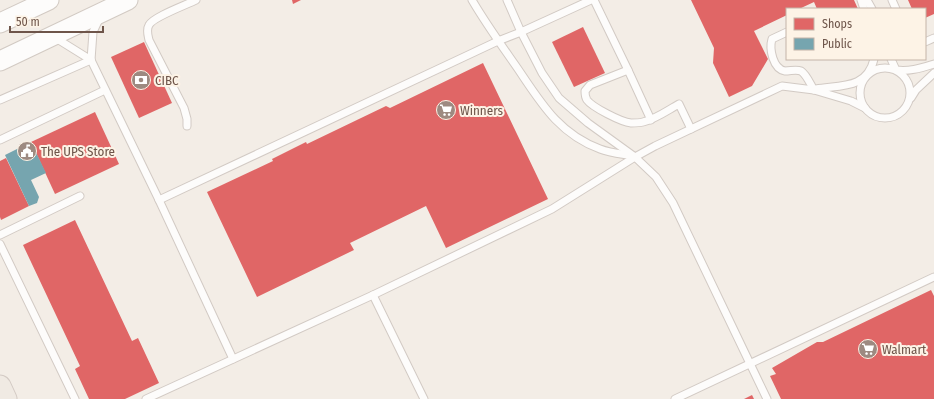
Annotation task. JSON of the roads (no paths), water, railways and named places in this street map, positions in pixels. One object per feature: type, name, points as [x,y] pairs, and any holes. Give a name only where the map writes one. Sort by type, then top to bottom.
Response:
[{"type":"main road","points":[[5,18],[49,0]]},
{"type":"main road","points":[[0,61],[128,0]]},
{"type":"main road","points":[[0,386],[6,399]]},
{"type":"lane","points":[[187,126],[184,108],[149,40],[147,31],[148,25],[153,20],[196,0]]},
{"type":"lane","points":[[472,0],[498,41],[545,109],[560,125],[581,139],[600,149],[635,157]]},
{"type":"lane","points":[[507,0],[521,32],[542,73],[559,98],[588,123],[635,157],[656,177],[673,203],[767,399]]},
{"type":"lane","points":[[159,200],[498,41],[592,0],[628,70],[651,120]]},
{"type":"lane","points":[[102,12],[93,32],[91,60],[234,359]]},
{"type":"lane","points":[[786,32],[772,39],[770,44],[776,64],[779,69],[786,71],[796,70],[802,72],[814,90]]},
{"type":"lane","points":[[53,36],[91,60]]},
{"type":"lane","points":[[0,100],[91,60]]},
{"type":"lane","points":[[865,108],[862,104],[860,96],[860,87],[874,60]]},
{"type":"lane","points":[[891,60],[896,70],[905,77],[909,84],[911,93],[910,100]]},
{"type":"lane","points":[[814,90],[855,83],[876,69],[884,68],[904,71],[918,69],[934,64]]},
{"type":"lane","points":[[628,70],[590,86],[585,91],[585,96],[591,104],[610,115],[630,123],[651,120],[679,104],[691,129]]},
{"type":"lane","points":[[146,399],[373,295],[552,209],[635,157],[782,86],[814,90],[851,101],[865,108],[874,116],[891,118],[905,109],[916,90],[934,73]]},
{"type":"lane","points":[[0,140],[105,90]]},
{"type":"lane","points":[[0,235],[80,196]]},
{"type":"lane","points":[[0,244],[75,399]]},
{"type":"lane","points":[[675,399],[934,277]]},
{"type":"lane","points":[[373,295],[424,399]]},
{"type":"place","name":"CIBC","points":[[141,80]]},
{"type":"place","name":"Winners","points":[[446,110]]},
{"type":"place","name":"The UPS Store","points":[[27,151]]},
{"type":"place","name":"Walmart","points":[[868,349]]}]
